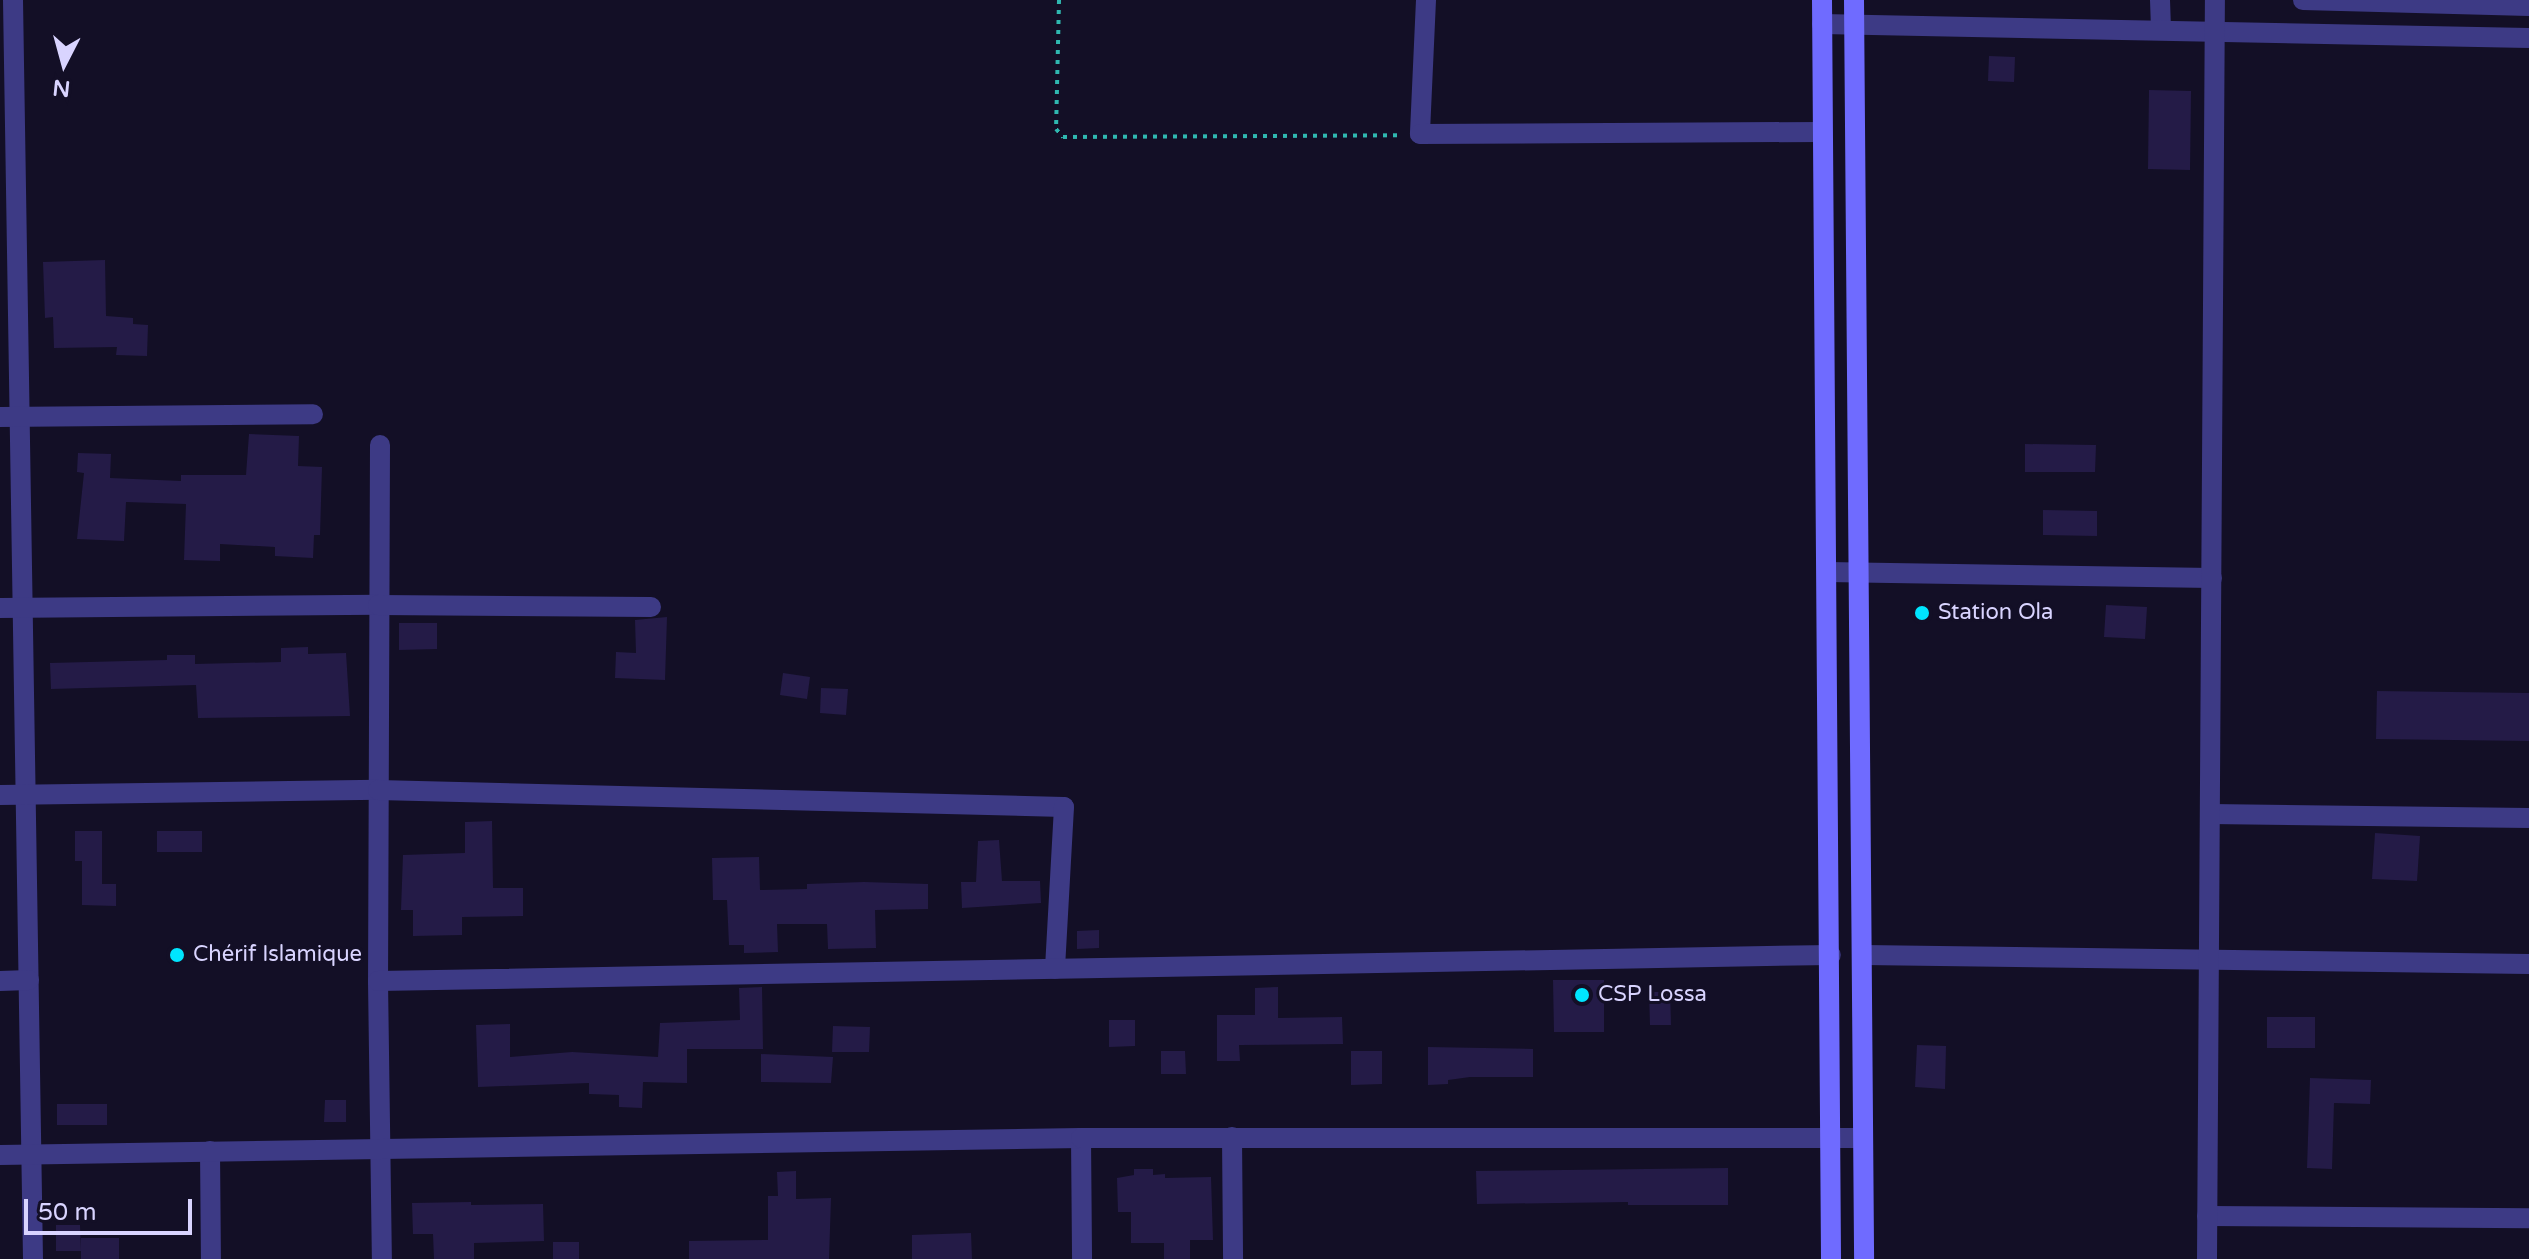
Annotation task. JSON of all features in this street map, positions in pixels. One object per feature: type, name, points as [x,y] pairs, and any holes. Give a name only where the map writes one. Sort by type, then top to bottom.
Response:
[{"type":"main road","points":[[1822,0],[1831,1259]]},
{"type":"main road","points":[[1854,0],[1864,955],[1864,1259]]},
{"type":"main road","points":[[1830,851],[1863,849]]},
{"type":"street","points":[[13,0],[7,44],[10,417],[23,608],[33,1259]]},
{"type":"street","points":[[1426,0],[1420,134],[1822,132]]},
{"type":"street","points":[[2160,0],[2161,30]]},
{"type":"street","points":[[2207,1259],[2215,0]]},
{"type":"street","points":[[2303,0],[2529,6]]},
{"type":"street","points":[[1822,33],[1854,23],[2529,38]]},
{"type":"street","points":[[10,417],[313,414]]},
{"type":"street","points":[[380,445],[378,981],[382,1259]]},
{"type":"street","points":[[1827,572],[2212,578]]},
{"type":"street","points":[[0,608],[378,605],[651,607]]},
{"type":"street","points":[[0,795],[378,790],[1064,807],[1055,969]]},
{"type":"street","points":[[2210,814],[2529,818]]},
{"type":"street","points":[[378,981],[1831,955]]},
{"type":"street","points":[[1864,955],[2529,964]]},
{"type":"street","points":[[0,981],[29,980]]},
{"type":"street","points":[[1232,1137],[1233,1259]]},
{"type":"street","points":[[0,1155],[1081,1138],[1863,1138]]},
{"type":"street","points":[[1081,1138],[1082,1259]]},
{"type":"street","points":[[210,1151],[211,1259]]},
{"type":"street","points":[[2207,1216],[2529,1218]]},
{"type":"path","points":[[1059,0],[1056,129],[1063,137],[1420,134]]},
{"type":"building","points":[[1989,56],[2015,57],[2014,82],[1988,81]]},
{"type":"building","points":[[2149,90],[2191,91],[2190,170],[2148,169]]},
{"type":"building","points":[[105,260],[106,316],[133,318],[133,324],[148,325],[147,356],[116,355],[117,347],[54,348],[53,317],[45,318],[43,262]]},
{"type":"building","points":[[249,434],[299,436],[298,466],[322,467],[320,535],[314,535],[313,558],[275,556],[275,547],[220,544],[220,561],[184,560],[186,504],[126,502],[124,541],[77,539],[84,473],[77,472],[78,453],[111,454],[110,478],[181,481],[181,475],[246,475]]},
{"type":"building","points":[[2025,444],[2096,445],[2095,472],[2025,472]]},
{"type":"building","points":[[2043,510],[2097,511],[2097,536],[2043,535]]},
{"type":"building","points":[[2106,605],[2147,607],[2145,639],[2104,637]]},
{"type":"building","points":[[667,617],[665,680],[615,678],[616,652],[636,653],[635,620]]},
{"type":"building","points":[[399,623],[437,623],[437,649],[399,650]]},
{"type":"building","points":[[308,647],[308,654],[346,653],[350,716],[198,718],[196,685],[51,689],[50,663],[167,660],[167,655],[195,655],[195,664],[281,662],[281,648]]},
{"type":"building","points":[[783,673],[810,677],[807,699],[780,695]]},
{"type":"building","points":[[821,688],[848,689],[846,715],[820,713]]},
{"type":"building","points":[[2377,691],[2529,693],[2529,741],[2376,739]]},
{"type":"building","points":[[492,821],[493,888],[523,888],[523,916],[462,917],[462,935],[413,936],[413,910],[401,910],[403,855],[465,853],[465,822]]},
{"type":"building","points":[[75,831],[102,831],[102,884],[116,884],[116,906],[82,905],[82,861],[75,861]]},
{"type":"building","points":[[157,831],[202,831],[202,852],[157,852]]},
{"type":"building","points":[[2375,833],[2420,836],[2417,881],[2372,879]]},
{"type":"building","points":[[999,840],[1002,881],[1040,881],[1041,903],[962,908],[961,882],[976,882],[978,841]]},
{"type":"building","points":[[759,857],[760,890],[807,889],[807,884],[928,884],[928,909],[875,910],[876,948],[828,949],[827,924],[777,924],[778,952],[744,953],[744,945],[729,945],[727,900],[713,900],[712,858]]},
{"type":"building","points":[[1099,930],[1099,948],[1077,949],[1077,931]]},
{"type":"building","points":[[1553,980],[1604,980],[1604,1032],[1554,1032]]},
{"type":"building","points":[[762,987],[763,1049],[687,1049],[687,1083],[643,1082],[642,1108],[619,1107],[619,1095],[589,1094],[589,1083],[478,1087],[476,1025],[510,1024],[510,1057],[572,1052],[658,1057],[660,1023],[740,1020],[739,988]]},
{"type":"building","points":[[1278,987],[1278,1018],[1342,1017],[1343,1044],[1239,1045],[1240,1061],[1217,1061],[1217,1015],[1255,1015],[1255,988]]},
{"type":"building","points":[[1649,992],[1670,992],[1671,1025],[1650,1025]]},
{"type":"building","points":[[2267,1017],[2315,1017],[2315,1048],[2267,1048]]},
{"type":"building","points":[[1109,1020],[1135,1020],[1135,1046],[1109,1047]]},
{"type":"building","points":[[833,1026],[870,1027],[869,1052],[832,1052]]},
{"type":"building","points":[[1917,1045],[1946,1046],[1945,1089],[1915,1087]]},
{"type":"building","points":[[1428,1047],[1533,1049],[1533,1077],[1470,1077],[1448,1080],[1448,1084],[1428,1085]]},
{"type":"building","points":[[1161,1051],[1185,1051],[1186,1074],[1161,1074]]},
{"type":"building","points":[[1351,1051],[1382,1051],[1382,1084],[1351,1085]]},
{"type":"building","points":[[761,1054],[833,1057],[831,1083],[761,1082]]},
{"type":"building","points":[[2310,1078],[2371,1080],[2370,1104],[2334,1103],[2332,1169],[2307,1168]]},
{"type":"building","points":[[325,1100],[346,1100],[346,1122],[324,1122]]},
{"type":"building","points":[[57,1104],[107,1104],[107,1125],[57,1125]]},
{"type":"building","points":[[1728,1168],[1728,1205],[1628,1205],[1628,1202],[1477,1204],[1476,1171]]},
{"type":"building","points":[[1134,1169],[1153,1169],[1153,1175],[1165,1174],[1165,1178],[1211,1177],[1213,1240],[1190,1240],[1190,1259],[1164,1259],[1164,1243],[1131,1243],[1131,1212],[1118,1212],[1117,1178],[1134,1175]]},
{"type":"building","points":[[796,1171],[796,1199],[831,1198],[829,1259],[689,1259],[689,1241],[768,1240],[768,1196],[778,1196],[777,1172]]},
{"type":"building","points":[[471,1202],[471,1205],[543,1204],[544,1241],[474,1243],[474,1259],[434,1259],[433,1234],[413,1234],[412,1203]]},
{"type":"building","points":[[56,1225],[80,1225],[81,1251],[56,1251]]},
{"type":"building","points":[[971,1233],[972,1259],[912,1259],[912,1235]]},
{"type":"building","points":[[81,1238],[119,1238],[119,1259],[81,1259]]},
{"type":"building","points":[[553,1242],[579,1242],[579,1259],[553,1259]]},
{"type":"place","name":"Station Ola","points":[[1922,613]]},
{"type":"place","name":"Chérif Islamique","points":[[177,955]]},
{"type":"place","name":"CSP Lossa","points":[[1582,995]]}]
